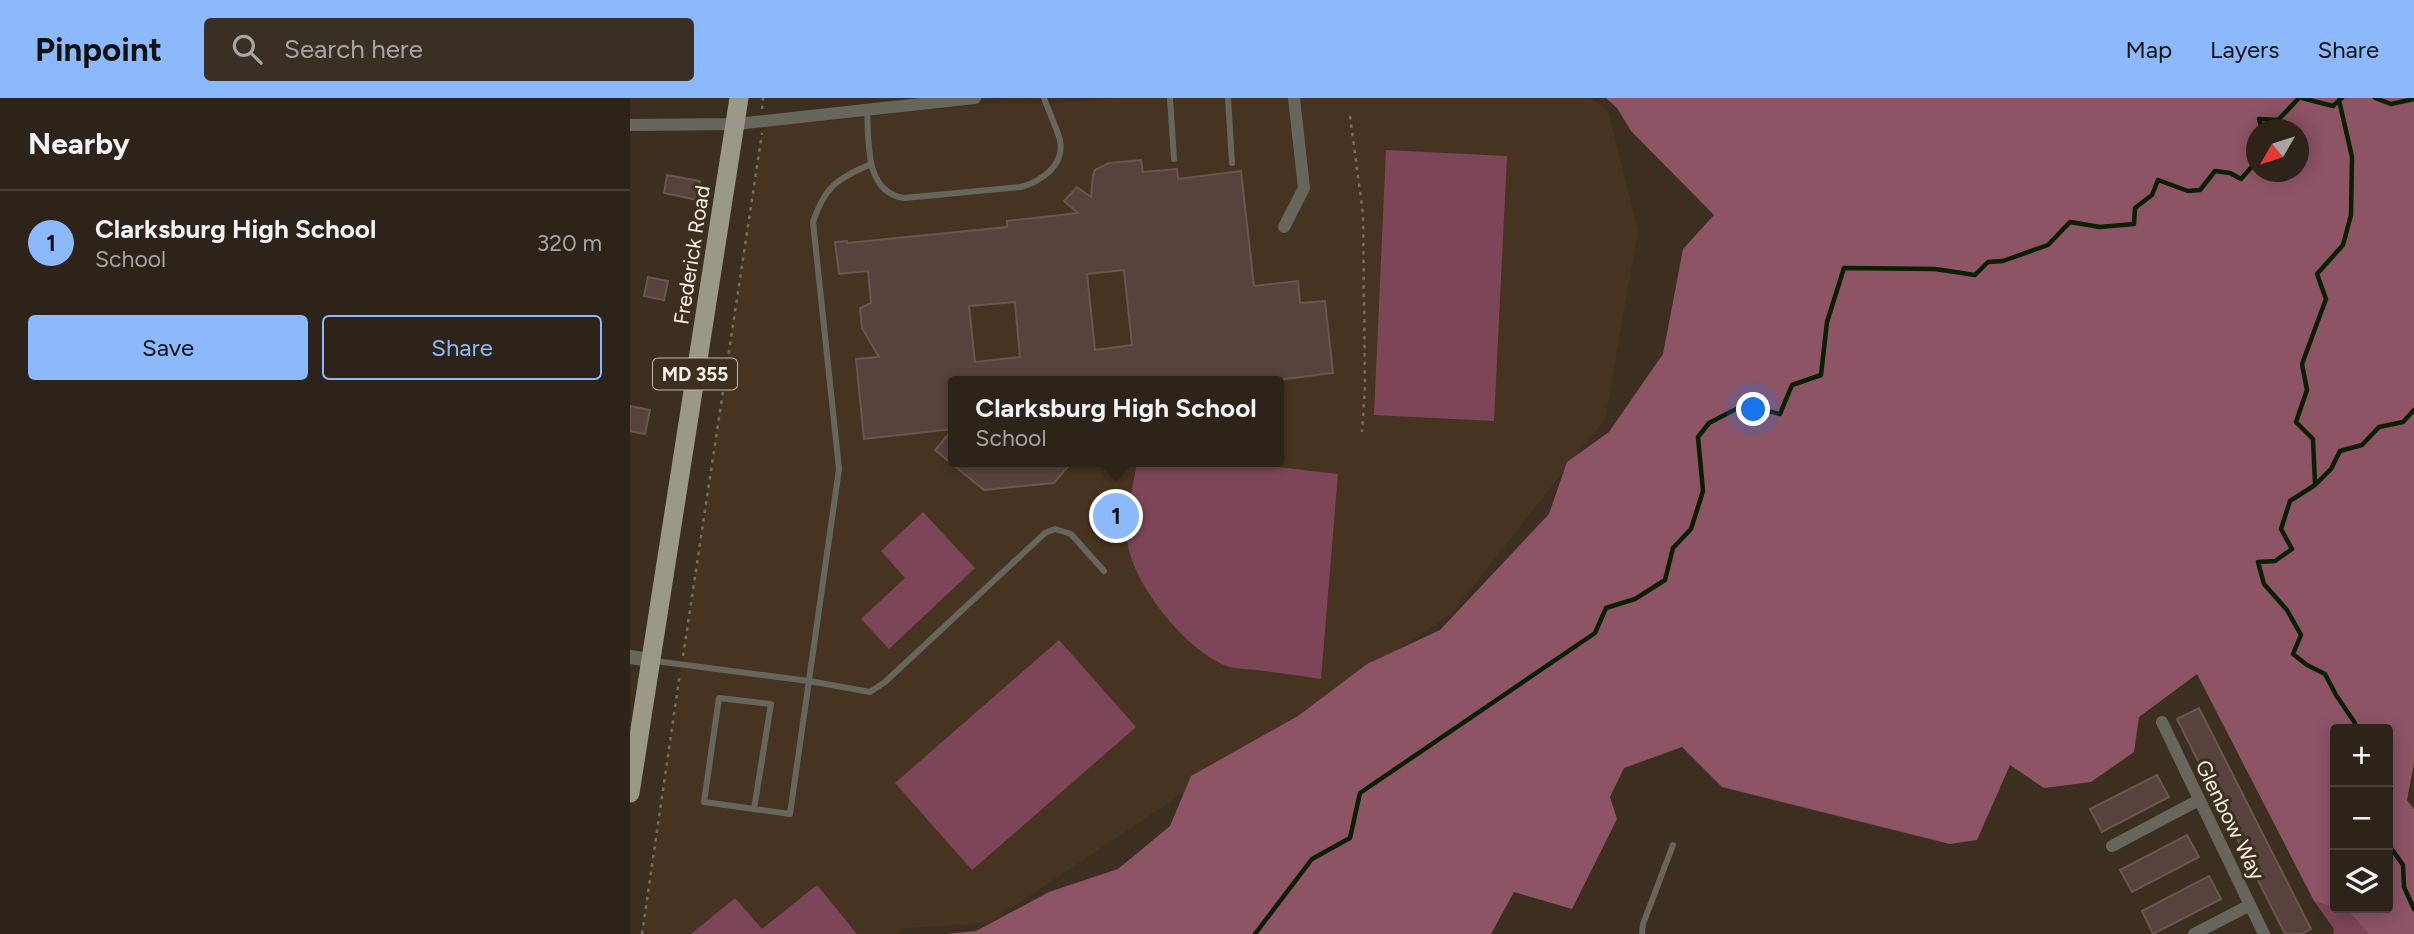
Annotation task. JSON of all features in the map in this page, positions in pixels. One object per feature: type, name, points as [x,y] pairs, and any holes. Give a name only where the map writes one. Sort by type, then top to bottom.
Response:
[{"type":"main road","name":"Frederick Road","points":[[630,793],[640,659],[739,98]]},
{"type":"street","points":[[630,125],[736,124],[975,98]]},
{"type":"street","points":[[1284,227],[1304,188],[1294,98]]},
{"type":"street","name":"Glenbow Way","points":[[2162,722],[2264,934]]},
{"type":"street","points":[[2112,846],[2199,800]]},
{"type":"street","points":[[2194,934],[2250,905]]},
{"type":"lane","points":[[867,110],[871,163],[877,181],[891,196],[904,198],[1021,187],[1048,174],[1058,160],[1061,143],[1044,98]]},
{"type":"lane","points":[[1170,98],[1174,159]]},
{"type":"lane","points":[[1228,98],[1232,163]]},
{"type":"lane","points":[[754,809],[771,704],[719,698],[704,802],[754,809],[790,814],[839,470],[813,222],[819,202],[828,188],[843,176],[871,163]]},
{"type":"lane","points":[[640,659],[809,681],[870,692],[878,688],[1045,533],[1055,529],[1072,534],[1104,571]]},
{"type":"lane","points":[[1642,934],[1673,845]]},
{"type":"path","points":[[1350,116],[1363,214],[1362,432]]},
{"type":"path","points":[[642,934],[761,138],[761,120]]},
{"type":"shaded area","points":[[1118,98],[1590,98],[1608,111],[1638,231],[1605,419],[1451,614],[989,923],[905,928],[897,934],[642,934],[762,130],[767,126],[998,103],[1046,104]]},
{"type":"shaded area","points":[[1606,98],[2414,98],[2414,763],[2407,800],[2414,809],[2414,934],[2368,934],[2348,913],[2393,913],[2393,724],[2330,724],[2330,907],[2314,901],[2197,674],[2139,717],[2134,752],[2091,782],[2044,788],[2010,765],[1977,840],[1950,844],[1722,787],[1682,747],[1624,768],[1610,797],[1617,819],[1572,909],[1514,892],[1491,934],[946,934],[976,931],[1049,892],[1118,869],[1170,826],[1191,776],[1298,716],[1367,664],[1440,630],[1549,514],[1567,462],[1609,432],[1663,354],[1683,249],[1714,215],[1631,131],[1617,108]]},
{"type":"shaded area","points":[[1386,150],[1507,156],[1494,421],[1374,415]]},
{"type":"shaded area","points":[[1136,467],[1277,467],[1338,474],[1321,679],[1230,667],[1196,647],[1164,614],[1138,574],[1130,555],[1127,537],[1128,509]]},
{"type":"shaded area","points":[[923,512],[975,568],[889,649],[861,619],[905,578],[881,551]]},
{"type":"shaded area","points":[[1059,640],[1136,727],[972,870],[895,783]]},
{"type":"shaded area","points":[[817,885],[857,934],[691,934],[735,898],[762,929]]},
{"type":"shaded area","points":[[2314,901],[2330,907],[2330,913],[2351,914],[2368,934],[2333,934],[2334,929]]},
{"type":"building","points":[[1141,160],[1143,172],[1177,169],[1178,179],[1241,171],[1254,286],[1298,281],[1300,303],[1325,301],[1333,373],[1284,379],[1284,376],[948,376],[948,430],[864,439],[856,359],[879,357],[862,328],[860,308],[871,303],[868,271],[839,274],[835,242],[1007,227],[1007,221],[1078,213],[1064,201],[1077,187],[1091,197],[1095,170],[1109,163]],"holes":[[[1124,270],[1132,345],[1095,350],[1087,274]],[[1015,302],[1020,357],[975,362],[969,306]]]},
{"type":"building","points":[[667,175],[700,181],[697,200],[664,193]]},
{"type":"building","points":[[648,277],[668,281],[664,300],[644,296]]},
{"type":"building","points":[[630,406],[650,410],[645,434],[630,431]]},
{"type":"building","points":[[948,435],[948,461],[935,450]]},
{"type":"building","points":[[956,467],[1068,467],[1054,483],[984,490]]},
{"type":"building","points":[[2199,708],[2311,929],[2302,934],[2285,934],[2177,719]]},
{"type":"building","points":[[2157,775],[2169,797],[2102,832],[2090,809]]},
{"type":"building","points":[[2187,835],[2199,857],[2132,892],[2120,870]]},
{"type":"building","points":[[2209,876],[2221,899],[2153,934],[2142,911]]},
{"type":"waterway","points":[[2279,119],[2299,98]]},
{"type":"waterway","points":[[2302,98],[2333,106],[2342,98]]},
{"type":"waterway","points":[[2375,98],[2391,104],[2414,99]]},
{"type":"waterway","points":[[2315,484],[2313,439],[2296,422],[2307,390],[2302,364],[2326,299],[2317,274],[2343,245],[2351,215],[2352,157],[2339,100]]},
{"type":"waterway","points":[[1255,934],[1312,859],[1350,838],[1360,793],[1595,633],[1606,608],[1635,599],[1665,580],[1673,548],[1691,529],[1703,491],[1698,437],[1709,423],[1744,405],[1780,414],[1792,385],[1821,375],[1827,322],[1844,268],[1935,269],[1975,275],[1988,262],[2003,261],[2048,245],[2070,222],[2100,227],[2134,224],[2135,208],[2152,195],[2158,180],[2188,191],[2200,190],[2215,171],[2230,173],[2241,179],[2246,173]]},
{"type":"waterway","points":[[2355,724],[2325,674],[2293,654],[2301,635],[2287,610],[2264,584],[2258,562],[2275,561],[2292,549],[2281,529],[2290,501],[2315,485],[2331,469],[2340,451],[2362,445],[2379,427],[2403,422],[2414,410]]},
{"type":"waterway","points":[[2392,850],[2403,865],[2404,887],[2414,909]]},
{"type":"place","name":"Clarksburg High School","points":[[1116,516]]}]
